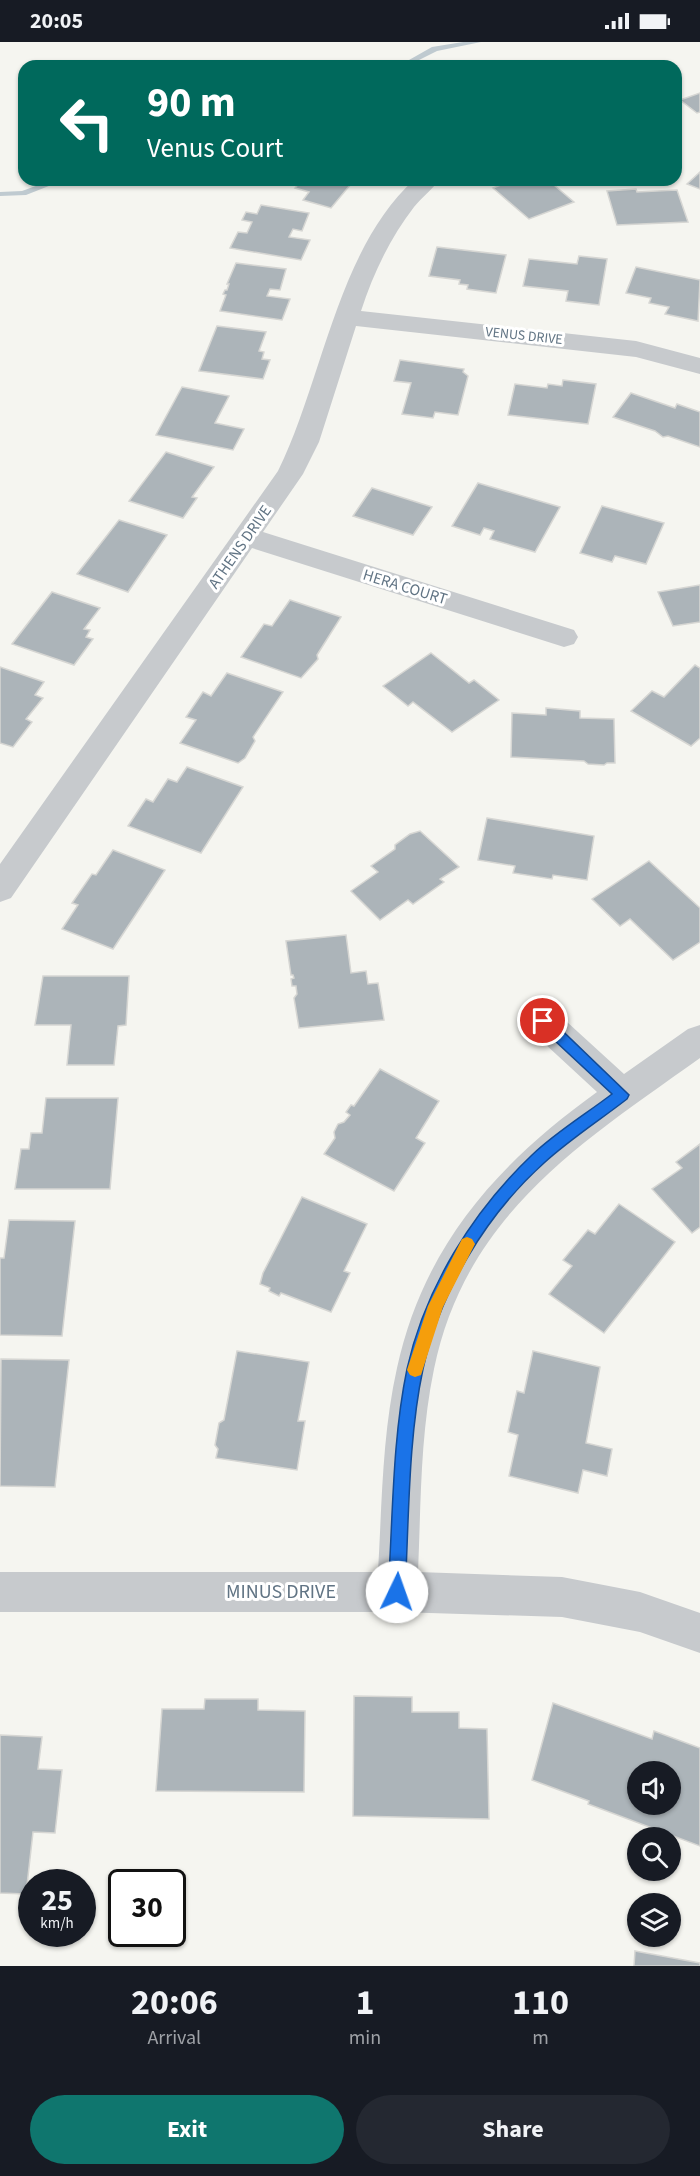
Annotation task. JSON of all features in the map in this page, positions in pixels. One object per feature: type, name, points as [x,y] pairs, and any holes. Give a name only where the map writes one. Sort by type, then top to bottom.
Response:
[{"type":"street","name":"ATHENS DRIVE","points":[[0,889],[290,474],[306,445],[317,416],[361,274],[375,246],[406,202],[422,186]]},
{"type":"street","name":"VENUS DRIVE","points":[[347,317],[636,349],[700,366]]},
{"type":"street","name":"HERA COURT","points":[[247,537],[564,638]]},
{"type":"street","points":[[543,1021],[622,1095]]},
{"type":"street","points":[[397,1592],[406,1441],[415,1369],[435,1306],[463,1250],[499,1200],[538,1159],[700,1039]]},
{"type":"street","name":"MINUS DRIVE","points":[[0,1592],[397,1592],[562,1597],[640,1612],[700,1633]]},
{"type":"building","points":[[700,93],[700,112],[697,113],[682,99]]},
{"type":"building","points":[[700,172],[700,189],[687,184]]},
{"type":"building","points":[[297,186],[349,186],[331,208],[303,200],[309,192],[295,188]]},
{"type":"building","points":[[498,186],[555,186],[574,202],[529,219],[493,188]]},
{"type":"building","points":[[636,189],[637,192],[677,190],[688,222],[617,225],[607,191]]},
{"type":"building","points":[[261,205],[309,213],[302,231],[293,229],[289,237],[310,240],[301,260],[230,248],[238,232],[247,233],[252,222],[242,220],[246,212],[257,214]]},
{"type":"building","points":[[437,247],[506,255],[496,293],[467,289],[468,285],[459,284],[460,280],[429,276]]},
{"type":"building","points":[[579,256],[607,259],[599,305],[566,301],[568,291],[523,286],[529,259],[577,264]]},
{"type":"building","points":[[236,263],[286,269],[280,290],[270,289],[267,296],[290,299],[282,320],[220,311],[226,295],[223,294],[227,290],[229,284],[227,284]]},
{"type":"building","points":[[636,267],[700,280],[698,321],[665,314],[669,307],[649,303],[651,298],[626,293]]},
{"type":"building","points":[[217,326],[266,332],[259,351],[264,352],[262,359],[270,360],[263,379],[199,371]]},
{"type":"building","points":[[400,360],[464,369],[463,372],[468,376],[458,415],[435,412],[433,418],[402,414],[411,383],[394,381]]},
{"type":"building","points":[[563,380],[596,384],[588,424],[508,415],[515,384],[547,388],[548,384],[562,386]]},
{"type":"building","points":[[182,387],[229,396],[215,423],[244,429],[233,450],[156,435]]},
{"type":"building","points":[[631,393],[675,408],[677,404],[700,412],[700,447],[668,436],[663,437],[655,431],[613,417]]},
{"type":"building","points":[[166,452],[214,467],[192,497],[197,498],[183,518],[129,501]]},
{"type":"building","points":[[478,483],[560,507],[535,552],[490,539],[494,531],[484,528],[480,535],[452,526]]},
{"type":"building","points":[[372,488],[432,507],[413,535],[353,516]]},
{"type":"building","points":[[602,506],[664,523],[646,564],[615,556],[612,562],[580,553]]},
{"type":"building","points":[[119,520],[167,535],[128,592],[77,574]]},
{"type":"building","points":[[700,585],[700,622],[673,626],[658,592]]},
{"type":"building","points":[[52,592],[100,608],[84,629],[90,630],[86,637],[93,639],[74,665],[12,644]]},
{"type":"building","points":[[290,600],[341,617],[317,655],[318,659],[301,678],[241,657],[264,624],[272,626]]},
{"type":"building","points":[[431,653],[469,683],[474,680],[499,700],[452,732],[413,702],[408,706],[383,686]]},
{"type":"building","points":[[695,665],[700,668],[700,738],[691,746],[631,711],[652,691],[664,697]]},
{"type":"building","points":[[0,667],[44,682],[35,695],[43,698],[26,719],[32,722],[13,747],[0,743]]},
{"type":"building","points":[[227,673],[283,692],[253,737],[255,741],[245,758],[238,763],[180,743],[196,720],[186,717],[203,692],[211,696]]},
{"type":"building","points":[[546,708],[580,711],[580,718],[614,719],[615,763],[604,765],[588,764],[584,761],[511,757],[512,713],[546,715]]},
{"type":"building","points":[[187,767],[243,787],[201,853],[128,826],[146,799],[153,802],[168,779],[177,782]]},
{"type":"building","points":[[487,818],[594,836],[587,880],[553,875],[552,879],[513,873],[515,866],[478,860]]},
{"type":"building","points":[[420,831],[459,867],[440,879],[444,882],[413,904],[408,900],[380,920],[351,891],[378,872],[371,866],[395,849],[395,845],[410,834]]},
{"type":"building","points":[[113,850],[165,870],[113,949],[62,929],[78,905],[72,903],[92,874],[96,875]]},
{"type":"building","points":[[649,861],[700,908],[700,942],[673,960],[630,919],[620,926],[592,899]]},
{"type":"building","points":[[346,935],[351,973],[366,971],[368,984],[378,983],[384,1020],[299,1028],[294,998],[297,994],[296,986],[292,986],[291,979],[294,978],[291,975],[286,941]]},
{"type":"building","points":[[43,976],[129,976],[126,1025],[118,1026],[114,1065],[67,1065],[71,1025],[35,1025]]},
{"type":"building","points":[[380,1069],[439,1101],[416,1138],[425,1143],[394,1191],[324,1154],[335,1138],[334,1132],[338,1124],[344,1122],[350,1115],[346,1112],[351,1105],[354,1106]]},
{"type":"building","points":[[46,1098],[118,1098],[110,1189],[15,1189],[21,1149],[29,1149],[31,1133],[42,1133]]},
{"type":"building","points":[[700,1144],[700,1227],[692,1233],[652,1189],[682,1168],[676,1162]]},
{"type":"building","points":[[302,1197],[367,1224],[344,1271],[350,1273],[331,1312],[281,1293],[279,1296],[269,1291],[270,1288],[260,1284],[263,1273]]},
{"type":"building","points":[[619,1204],[675,1242],[604,1333],[549,1294],[572,1266],[563,1260],[588,1230],[595,1234]]},
{"type":"building","points":[[9,1220],[75,1221],[62,1336],[0,1335],[0,1258],[4,1258]]},
{"type":"building","points":[[237,1351],[309,1362],[298,1421],[305,1421],[297,1470],[216,1458],[218,1449],[215,1445],[219,1423],[224,1420]]},
{"type":"building","points":[[533,1351],[600,1367],[586,1443],[612,1449],[607,1476],[583,1470],[578,1493],[509,1476],[518,1435],[508,1432],[517,1391],[524,1393]]},
{"type":"building","points":[[1,1359],[69,1360],[55,1487],[0,1486]]},
{"type":"building","points":[[354,1696],[412,1697],[412,1712],[459,1712],[459,1728],[487,1729],[489,1819],[353,1816]]},
{"type":"building","points":[[205,1699],[258,1699],[258,1710],[305,1711],[304,1792],[156,1791],[162,1709],[204,1709]]},
{"type":"building","points":[[553,1703],[652,1739],[654,1731],[700,1748],[700,1846],[681,1839],[681,1827],[649,1827],[588,1804],[589,1801],[532,1780]]},
{"type":"building","points":[[0,1735],[42,1737],[38,1769],[62,1770],[55,1833],[33,1832],[29,1869],[18,1869],[18,1894],[0,1893]]},
{"type":"building","points":[[635,1951],[700,1963],[700,1966],[634,1966]]},
{"type":"waterway","points":[[415,60],[435,49],[477,42]]},
{"type":"waterway","points":[[0,194],[23,193],[43,186]]},
{"type":"slow traffic","points":[[415,1370],[435,1306],[467,1244]]},
{"type":"route","points":[[397,1592],[406,1441],[415,1369],[435,1306],[463,1250],[499,1200],[538,1159],[622,1095],[543,1021]]}]
